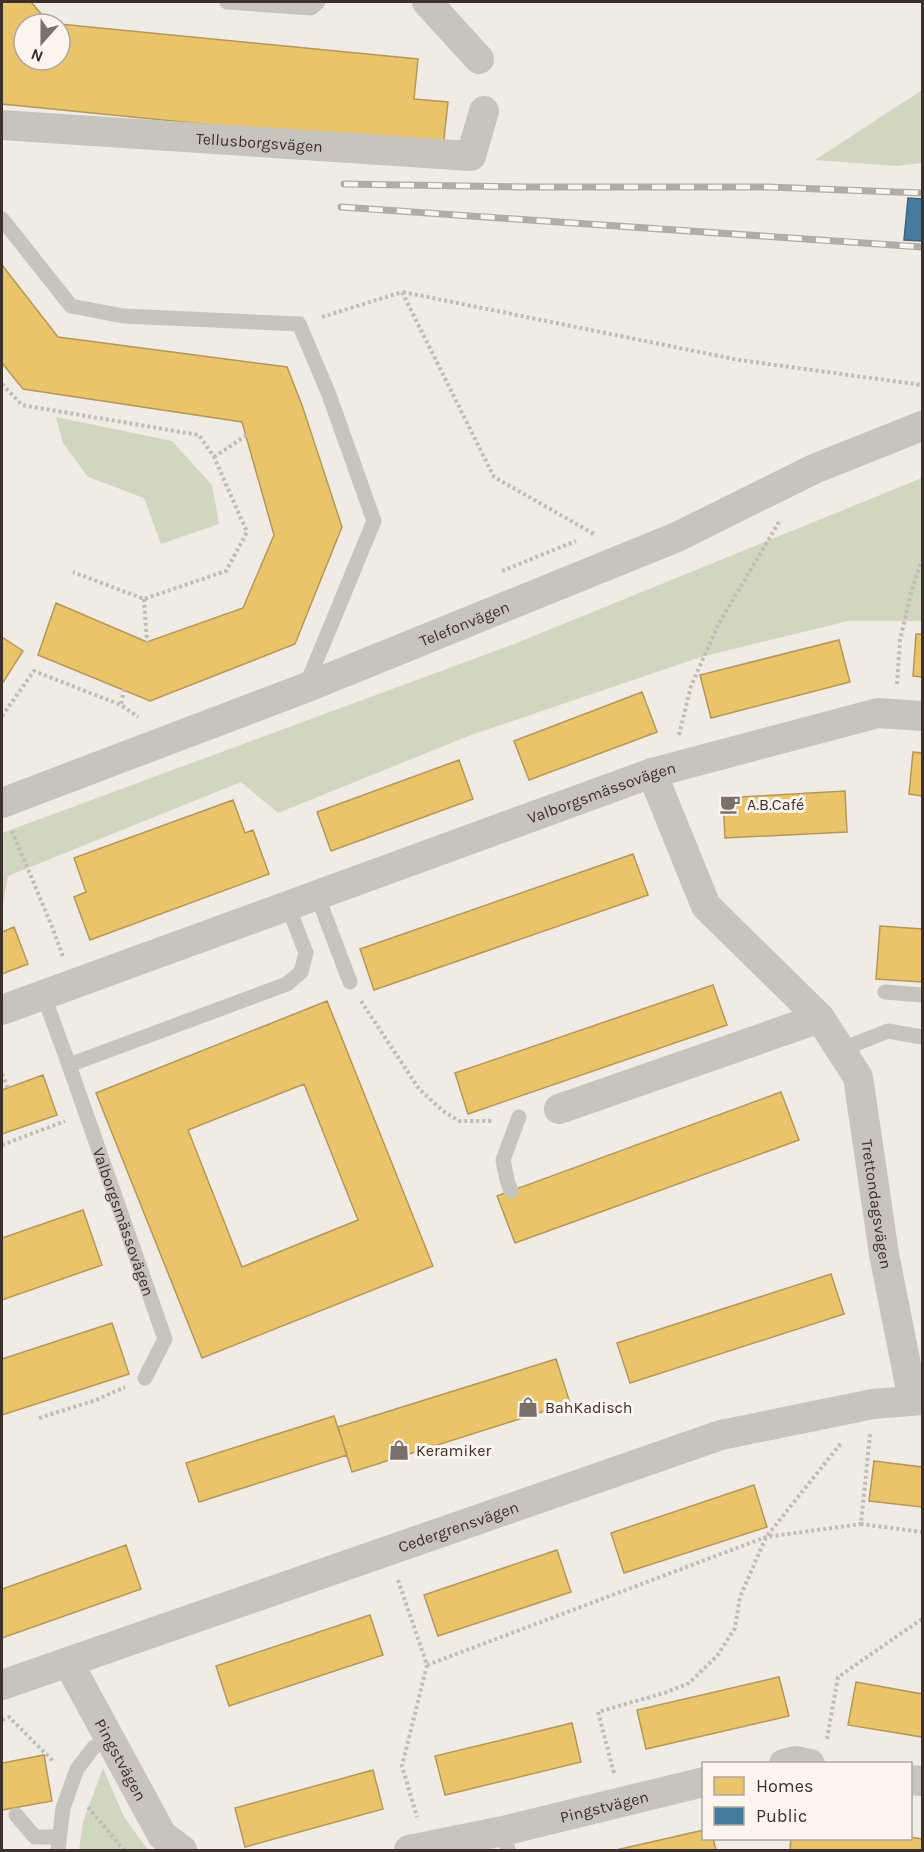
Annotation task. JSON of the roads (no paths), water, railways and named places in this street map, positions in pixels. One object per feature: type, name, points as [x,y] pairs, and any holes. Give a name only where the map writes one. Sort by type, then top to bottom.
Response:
[{"type":"street","points":[[427,2],[478,59]]},
{"type":"street","name":"Tellusborgsvägen","points":[[2,125],[471,156],[484,111]]},
{"type":"street","name":"Telefonvägen","points":[[5,812],[677,537],[814,469],[922,426]]},
{"type":"street","name":"Valborgsmässovägen","points":[[2,1010],[652,773],[878,713],[922,716]]},
{"type":"street","name":"Trettondagsvägen","points":[[652,773],[706,906],[820,1018],[858,1077],[884,1254],[918,1400]]},
{"type":"street","points":[[559,1109],[820,1018]]},
{"type":"street","name":"Cedergrensvägen","points":[[2,1685],[721,1435],[873,1404],[918,1400]]},
{"type":"street","name":"Pingstvägen","points":[[68,1662],[162,1835],[182,1851]]},
{"type":"street","points":[[791,1762],[818,1752]]},
{"type":"street","name":"Pingstvägen","points":[[409,1851],[506,1841],[702,1783]]},
{"type":"lane","points":[[227,2],[311,8],[318,2]]},
{"type":"lane","points":[[2,219],[71,306],[123,316],[299,324],[328,392],[374,521],[305,688]]},
{"type":"lane","points":[[317,895],[350,982]]},
{"type":"lane","points":[[69,1065],[286,984],[301,972],[306,953],[288,906]]},
{"type":"lane","points":[[885,992],[922,995]]},
{"type":"lane","name":"Valborgsmässovägen","points":[[43,994],[165,1340],[146,1378]]},
{"type":"lane","points":[[840,1050],[888,1031],[922,1037]]},
{"type":"lane","points":[[511,1191],[503,1160],[519,1117]]},
{"type":"lane","points":[[16,1815],[35,1837],[59,1844],[63,1808],[71,1784],[77,1769],[94,1747]]},
{"type":"railway","points":[[344,184],[768,187],[922,193]]},
{"type":"railway","points":[[341,207],[922,247]]},
{"type":"place","name":"A.B.Café","points":[[730,804]]},
{"type":"place","name":"BahKadisch","points":[[528,1407]]},
{"type":"place","name":"Keramiker","points":[[399,1450]]}]
